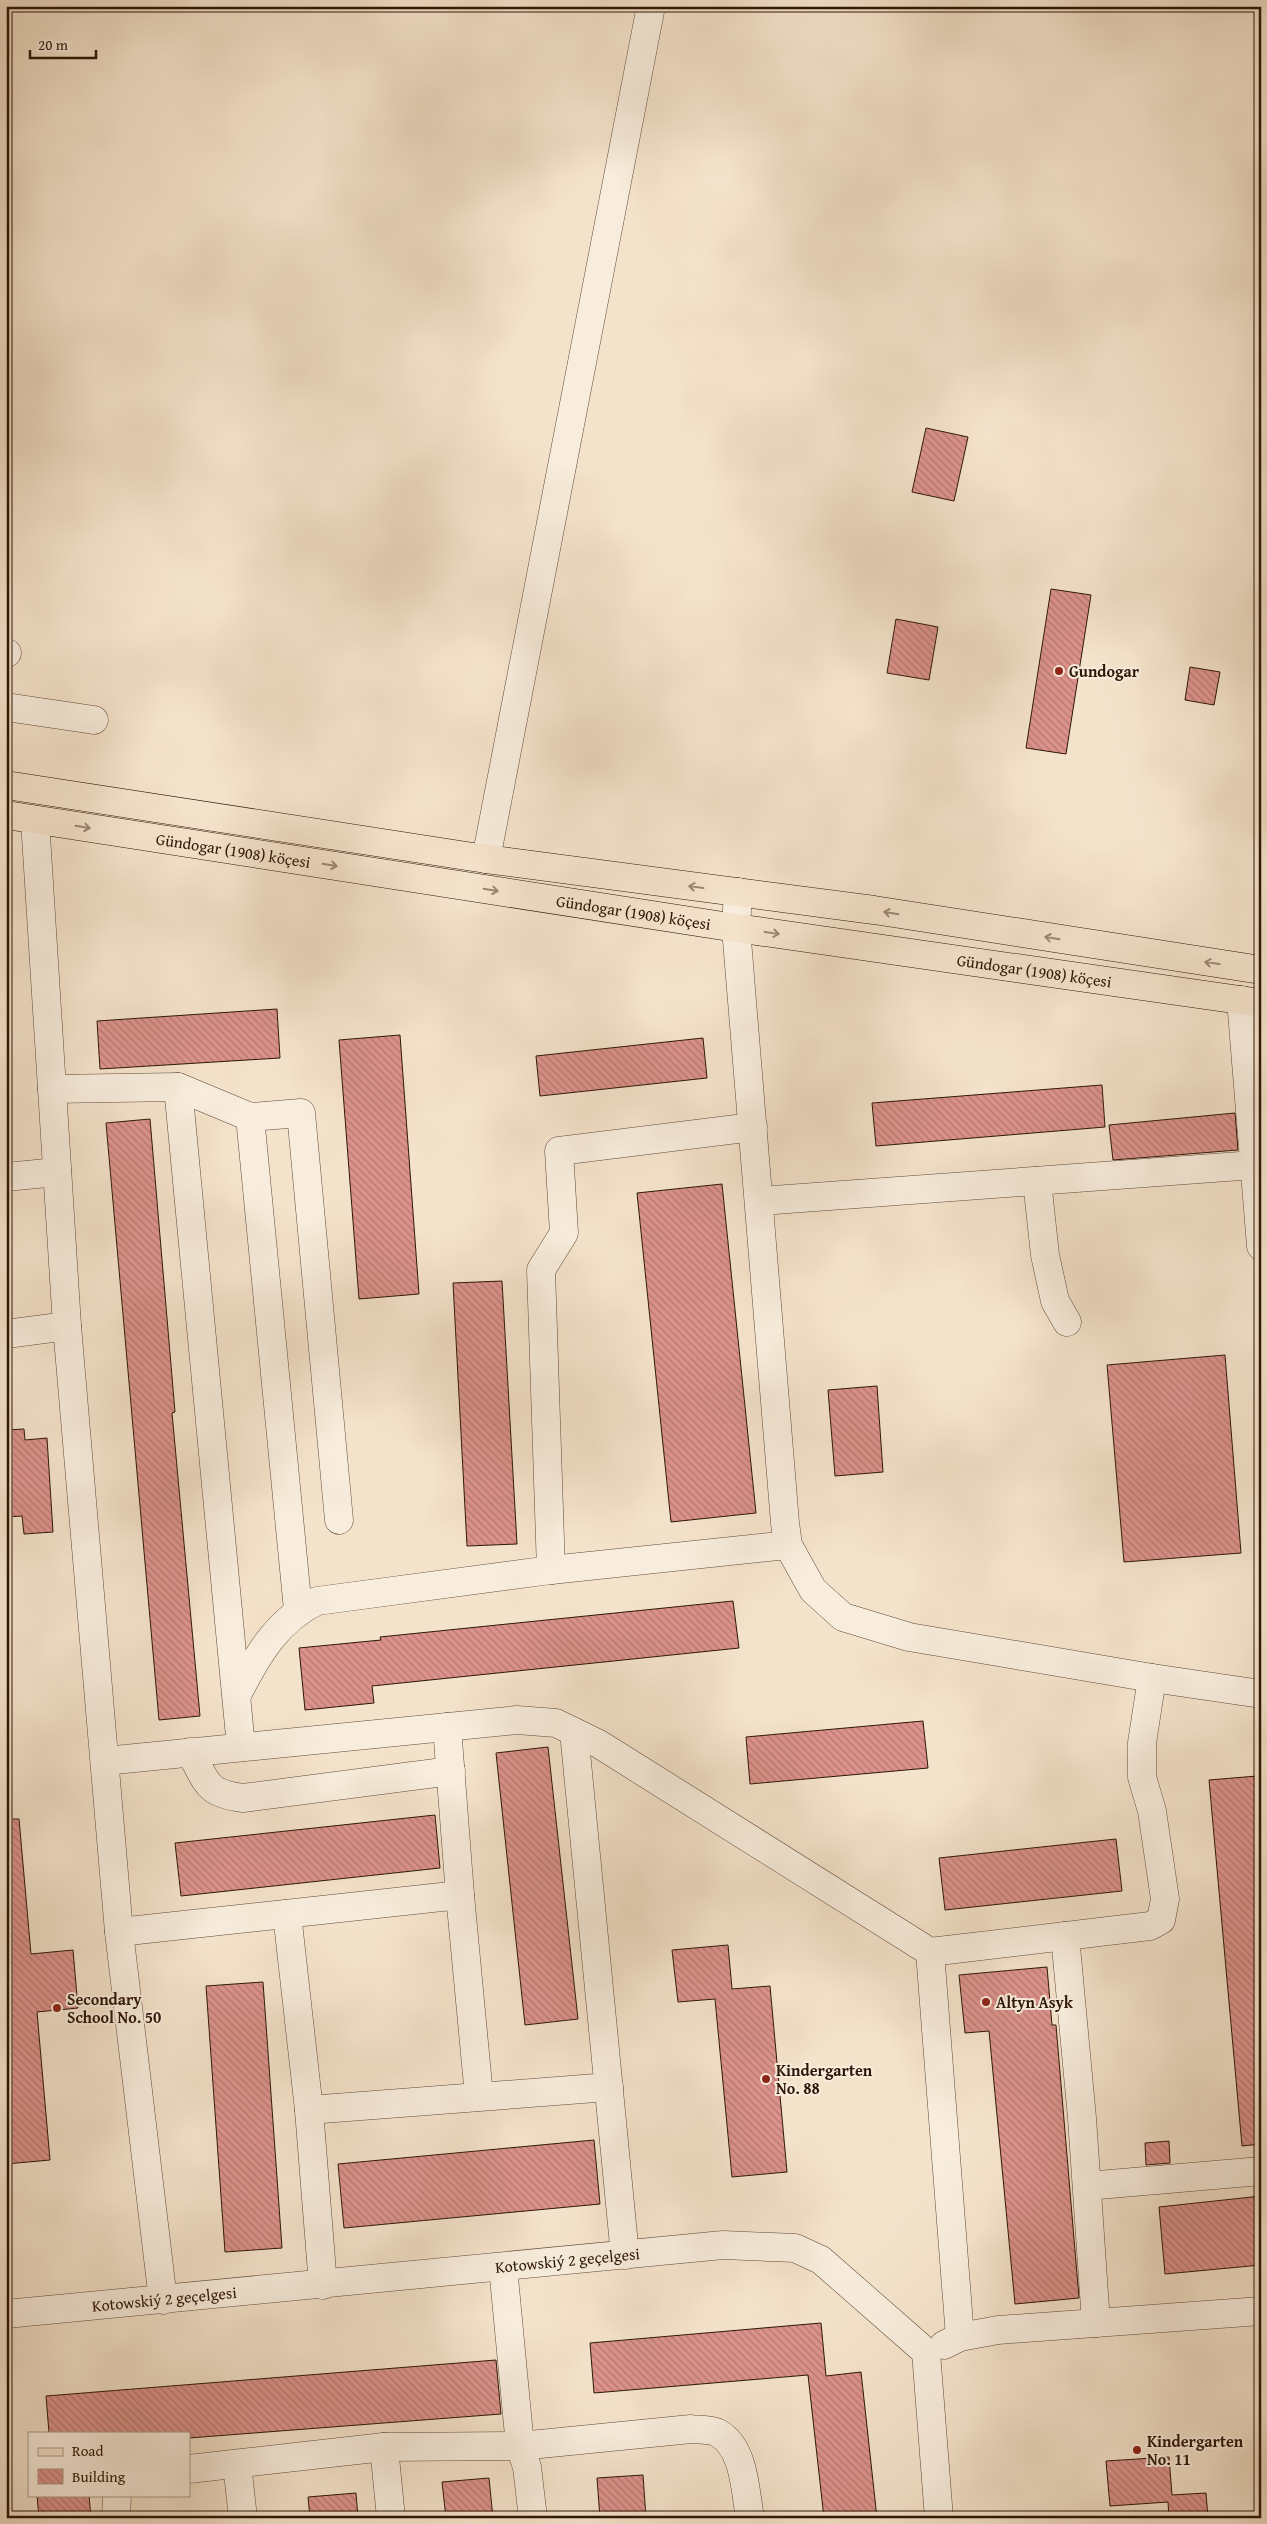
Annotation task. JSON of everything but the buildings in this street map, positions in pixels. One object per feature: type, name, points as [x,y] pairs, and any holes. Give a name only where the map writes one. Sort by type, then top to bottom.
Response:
[{"type":"main road","name":"Gündogar (1908) köçesi","points":[[6,785],[486,859],[874,910],[1261,970]]},
{"type":"main road","points":[[35,820],[37,790]]},
{"type":"main road","name":"Gündogar (1908) köçesi","points":[[6,816],[736,928],[1251,1002]]},
{"type":"street","points":[[486,859],[651,6]]},
{"type":"street","points":[[6,707],[94,720]]},
{"type":"street","points":[[35,820],[67,1326],[104,1761],[119,1932],[163,2300]]},
{"type":"street","points":[[738,892],[736,928],[788,1545],[813,1590],[843,1617],[909,1637],[1152,1678],[1261,1694]]},
{"type":"street","points":[[1251,1002],[1254,1165],[1261,1246]]},
{"type":"street","points":[[52,1089],[178,1088],[250,1117],[301,1113],[339,1520]]},
{"type":"street","points":[[178,1088],[241,1747]]},
{"type":"street","points":[[250,1117],[298,1610]]},
{"type":"street","points":[[551,1570],[541,1270],[564,1233],[558,1150],[753,1127]]},
{"type":"street","points":[[760,1202],[1254,1165]]},
{"type":"street","points":[[6,1177],[57,1172]]},
{"type":"street","points":[[1037,1181],[1045,1255],[1055,1301],[1067,1322]]},
{"type":"street","points":[[6,1334],[67,1326]]},
{"type":"street","points":[[237,1695],[257,1655],[281,1626],[298,1610],[317,1601],[551,1570],[788,1545]]},
{"type":"street","points":[[104,1761],[517,1720],[556,1723],[599,1744],[930,1952],[1150,1926],[1161,1920],[1165,1899],[1152,1811],[1142,1777],[1142,1743],[1152,1678]]},
{"type":"street","points":[[447,1727],[460,1895],[479,2096]]},
{"type":"street","points":[[574,1732],[625,2255]]},
{"type":"street","points":[[190,1752],[211,1789],[221,1795],[243,1798],[451,1771]]},
{"type":"street","points":[[119,1932],[460,1895]]},
{"type":"street","points":[[287,1914],[309,2110],[323,2285]]},
{"type":"street","points":[[1065,1936],[1087,2186],[1096,2323]]},
{"type":"street","points":[[930,1952],[960,2337]]},
{"type":"street","points":[[309,2110],[608,2087]]},
{"type":"street","points":[[1087,2186],[1261,2171]]},
{"type":"street","name":"Kotowskiý 2 geçelgesi","points":[[6,2314],[723,2245],[795,2248],[821,2260],[926,2352]]},
{"type":"street","points":[[503,2267],[520,2446],[527,2467],[534,2518]]},
{"type":"street","points":[[939,2518],[926,2352],[960,2337],[998,2330],[1261,2311]]},
{"type":"street","points":[[190,2469],[384,2447],[520,2446],[691,2429],[717,2432],[734,2447],[740,2464],[750,2518]]},
{"type":"street","points":[[384,2447],[391,2518]]},
{"type":"street","points":[[236,2464],[243,2518]]},
{"type":"street","points":[[116,2518],[117,2496]]},
{"type":"place","name":"Gundogar","points":[[1059,671]]},
{"type":"place","name":"Altyn Asyk","points":[[986,2002]]},
{"type":"place","name":"Secondary School No. 50","points":[[57,2008]]},
{"type":"place","name":"Kindergarten No. 88","points":[[766,2079]]},
{"type":"place","name":"Kindergarten No. 11","points":[[1137,2450]]}]
